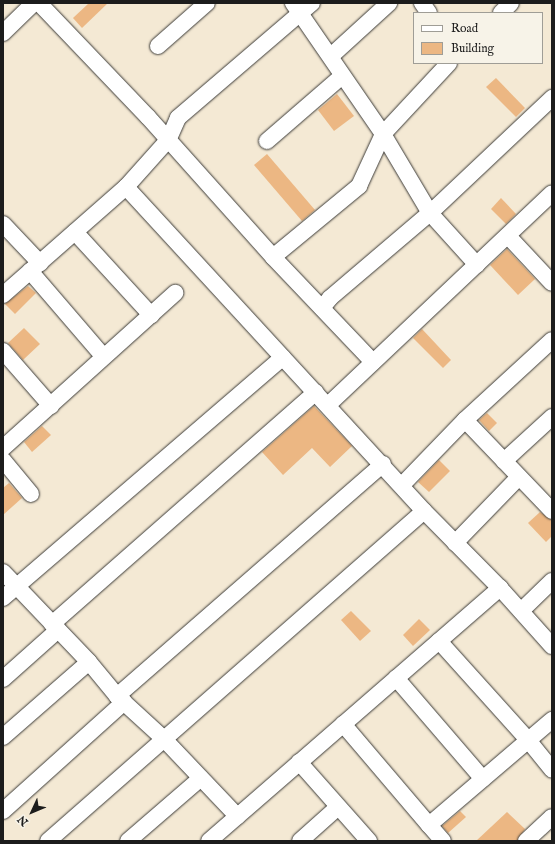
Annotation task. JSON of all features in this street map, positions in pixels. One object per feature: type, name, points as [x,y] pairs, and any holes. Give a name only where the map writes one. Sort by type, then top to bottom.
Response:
[{"type":"street","points":[[3,33],[34,3]]},
{"type":"street","points":[[39,3],[373,362]]},
{"type":"street","points":[[158,46],[207,3]]},
{"type":"street","points":[[3,295],[126,187],[168,140],[178,118],[296,9],[312,3]]},
{"type":"street","points":[[331,56],[389,3]]},
{"type":"street","points":[[422,3],[428,12]]},
{"type":"street","points":[[502,12],[511,3]]},
{"type":"street","points":[[296,9],[331,56],[342,76],[383,134],[430,213],[478,265]]},
{"type":"street","points":[[274,257],[359,186],[383,134],[448,64]]},
{"type":"street","points":[[267,141],[342,76]]},
{"type":"street","points":[[322,308],[330,298],[430,213],[552,98]]},
{"type":"street","points":[[126,187],[383,464],[424,511],[500,588],[552,646]]},
{"type":"street","points":[[328,405],[478,265],[552,193]]},
{"type":"street","points":[[3,224],[104,357]]},
{"type":"street","points":[[75,232],[151,315]]},
{"type":"street","points":[[508,236],[552,283]]},
{"type":"street","points":[[3,448],[175,293]]},
{"type":"street","points":[[402,485],[465,420],[552,340]]},
{"type":"street","points":[[3,351],[50,406]]},
{"type":"street","points":[[3,598],[283,357]]},
{"type":"street","points":[[3,679],[55,627],[316,392]]},
{"type":"street","points":[[504,461],[552,417]]},
{"type":"street","points":[[465,420],[519,477],[549,503]]},
{"type":"street","points":[[3,460],[31,494]]},
{"type":"street","points":[[3,811],[121,699],[383,464]]},
{"type":"street","points":[[455,543],[519,477]]},
{"type":"street","points":[[48,841],[163,738],[424,511]]},
{"type":"street","points":[[3,572],[89,662],[121,699],[163,738],[238,816]]},
{"type":"street","points":[[521,611],[552,581]]},
{"type":"street","points":[[209,841],[500,588]]},
{"type":"street","points":[[439,641],[528,740],[552,770]]},
{"type":"street","points":[[3,737],[89,662]]},
{"type":"street","points":[[396,678],[483,779]]},
{"type":"street","points":[[429,825],[552,720]]},
{"type":"street","points":[[343,724],[443,841]]},
{"type":"street","points":[[299,762],[364,839]]},
{"type":"street","points":[[128,841],[201,778]]},
{"type":"street","points":[[300,841],[338,807]]},
{"type":"street","points":[[526,841],[552,817]]},
{"type":"building","points":[[89,3],[108,3],[82,28],[73,18]]},
{"type":"building","points":[[496,78],[525,108],[516,117],[486,87]]},
{"type":"building","points":[[337,94],[354,116],[334,131],[318,110]]},
{"type":"building","points":[[267,154],[315,210],[302,221],[254,165]]},
{"type":"building","points":[[501,198],[516,214],[506,224],[491,209]]},
{"type":"building","points":[[507,249],[535,279],[518,295],[490,265]]},
{"type":"building","points":[[28,286],[36,293],[15,314],[5,304]]},
{"type":"building","points":[[24,328],[40,344],[23,360],[8,343]]},
{"type":"building","points":[[422,329],[451,360],[443,368],[413,338]]},
{"type":"building","points":[[314,406],[352,446],[330,467],[312,448],[283,475],[262,452]]},
{"type":"building","points":[[487,413],[497,423],[489,431],[479,420]]},
{"type":"building","points":[[42,426],[51,435],[32,452],[24,442]]},
{"type":"building","points":[[439,460],[450,471],[429,492],[418,482]]},
{"type":"building","points":[[9,483],[22,498],[3,515],[3,488]]},
{"type":"building","points":[[540,512],[552,520],[552,536],[546,542],[528,523]]},
{"type":"building","points":[[351,611],[371,631],[360,641],[341,620]]},
{"type":"building","points":[[419,619],[430,630],[413,646],[403,635]]},
{"type":"building","points":[[460,811],[466,817],[448,833],[442,826]]},
{"type":"building","points":[[507,812],[525,829],[517,841],[476,841]]}]
